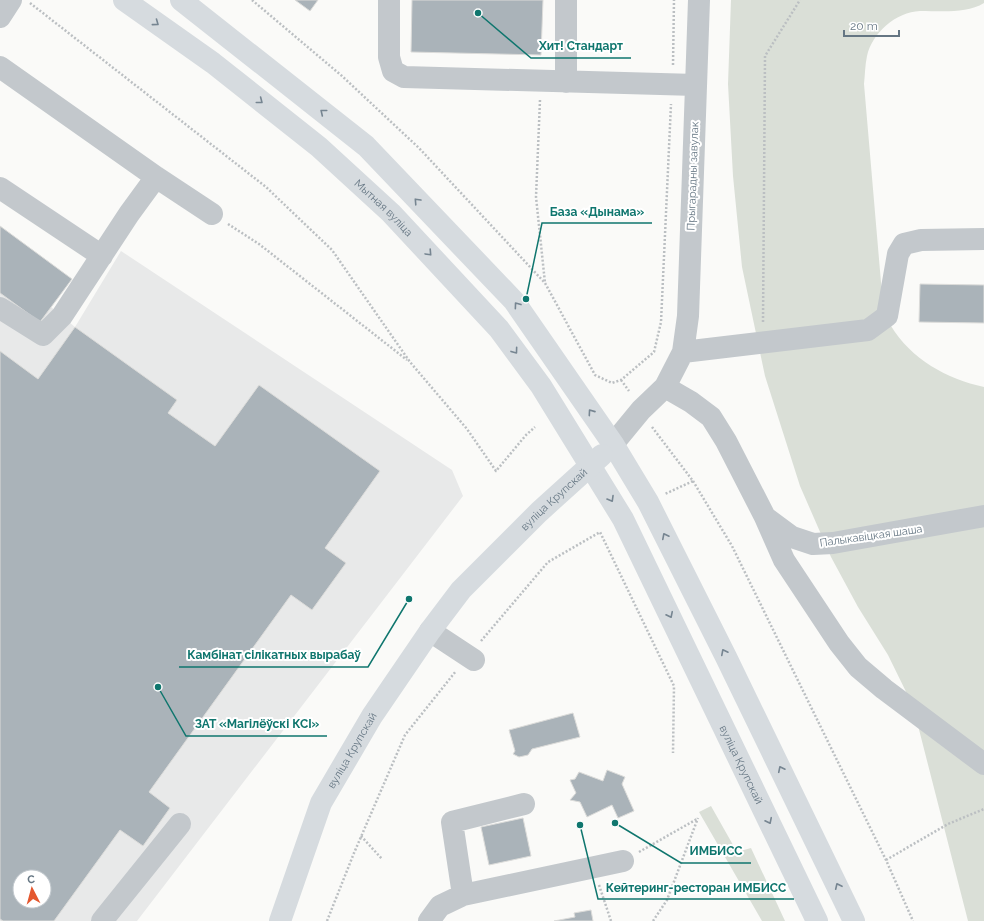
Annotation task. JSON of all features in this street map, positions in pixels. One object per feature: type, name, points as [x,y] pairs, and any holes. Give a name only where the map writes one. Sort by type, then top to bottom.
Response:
[{"type":"main road","name":"Мытная вуліца","points":[[124,0],[213,63],[319,147],[392,213],[499,329],[541,386],[591,466]]},
{"type":"main road","points":[[181,0],[366,146],[514,301],[614,444],[648,502],[829,866],[854,921]]},
{"type":"main road","points":[[591,466],[614,444]]},
{"type":"main road","name":"вуліца Крупскай","points":[[280,921],[322,803],[372,716],[430,631],[461,590],[539,512],[591,466],[623,519],[817,921]]},
{"type":"street","points":[[0,17],[11,0]]},
{"type":"street","points":[[389,0],[389,57],[393,70],[404,77],[672,86],[696,85]]},
{"type":"street","points":[[566,0],[566,82]]},
{"type":"street","name":"Прыгарадны завулак","points":[[614,444],[642,410],[665,387],[683,352],[688,316],[699,0]]},
{"type":"street","points":[[0,67],[156,177],[212,214]]},
{"type":"street","points":[[0,308],[42,335],[62,316],[156,177]]},
{"type":"street","points":[[0,188],[102,256]]},
{"type":"street","points":[[683,352],[868,330],[887,316],[898,254],[904,244],[921,240],[984,239]]},
{"type":"street","name":"Палыкавіцкая шаша","points":[[665,387],[692,402],[710,417],[726,441],[765,517],[792,536],[813,544],[833,543],[889,535],[984,516]]},
{"type":"street","points":[[765,517],[784,560],[839,643],[858,667],[884,689],[984,764]]},
{"type":"street","points":[[430,631],[471,658]]},
{"type":"street","points":[[463,895],[452,822],[524,804]]},
{"type":"street","points":[[102,921],[180,824]]},
{"type":"street","points":[[429,921],[440,906],[463,895],[623,861]]},
{"type":"path","points":[[26,0],[266,187],[332,250],[410,362],[466,430],[496,471],[526,435],[535,427]]},
{"type":"path","points":[[252,0],[342,76],[419,148],[545,283],[595,375],[612,383],[621,380],[654,352],[660,322],[672,86],[674,0]]},
{"type":"path","points":[[763,343],[766,56],[800,0]]},
{"type":"path","points":[[541,82],[536,197],[545,283]]},
{"type":"path","points":[[212,214],[259,244],[410,362]]},
{"type":"path","points":[[621,380],[629,391]]},
{"type":"path","points":[[652,426],[693,481],[732,546],[886,860],[913,921]]},
{"type":"path","points":[[663,495],[693,481]]},
{"type":"path","points":[[327,921],[361,836],[405,735],[471,658],[548,562],[600,532],[674,686],[673,753]]},
{"type":"path","points":[[886,860],[948,824],[984,809]]},
{"type":"path","points":[[623,861],[698,818],[667,900],[653,921]]},
{"type":"path","points":[[361,836],[382,859]]},
{"type":"path","points":[[593,867],[611,921]]},
{"type":"shaded area","points":[[731,0],[984,0],[984,3],[969,9],[911,12],[902,15],[886,25],[874,39],[870,48],[866,59],[864,84],[882,294],[889,323],[899,338],[919,358],[957,379],[984,387],[984,921],[968,921],[913,706],[888,655],[858,607],[831,557],[800,486],[765,376],[742,267],[733,176],[728,84]]},
{"type":"shaded area","points":[[0,226],[72,279],[51,307],[75,327],[121,251],[452,470],[463,496],[137,921],[0,921]]},
{"type":"shaded area","points":[[711,806],[737,852],[751,848],[785,921],[762,921],[699,812]]},
{"type":"building","points":[[295,0],[318,0],[310,11]]},
{"type":"building","points":[[412,0],[543,0],[541,55],[411,52]]},
{"type":"building","points":[[0,226],[72,279],[40,322],[0,293]]},
{"type":"building","points":[[920,284],[984,285],[984,323],[919,322]]},
{"type":"building","points":[[75,327],[177,400],[168,413],[215,446],[259,385],[380,471],[325,548],[346,563],[312,610],[291,595],[149,792],[170,808],[143,846],[120,830],[54,921],[3,921],[0,919],[0,351],[38,379]]},
{"type":"building","points":[[573,713],[580,737],[532,749],[528,755],[519,757],[513,754],[515,751],[509,730]]},
{"type":"building","points":[[607,770],[625,777],[622,784],[634,811],[618,818],[612,805],[587,817],[580,802],[570,800],[576,793],[570,780],[575,779],[579,772],[603,781]]},
{"type":"building","points":[[523,818],[531,856],[489,865],[481,827]]},
{"type":"building","points":[[591,910],[593,921],[554,921],[575,917],[574,913]]},
{"type":"place","name":"Хит! Стандарт","points":[[478,13]]},
{"type":"place","name":"База «Дынама»","points":[[526,299]]},
{"type":"place","name":"Камбінат сілікатных вырабаў","points":[[409,599]]},
{"type":"place","name":"ЗАТ «Магілёўскі КСІ»","points":[[158,687]]},
{"type":"place","name":"ИМБИСС","points":[[615,823]]},
{"type":"place","name":"Кейтеринг-ресторан ИМБИСС","points":[[580,825]]}]
